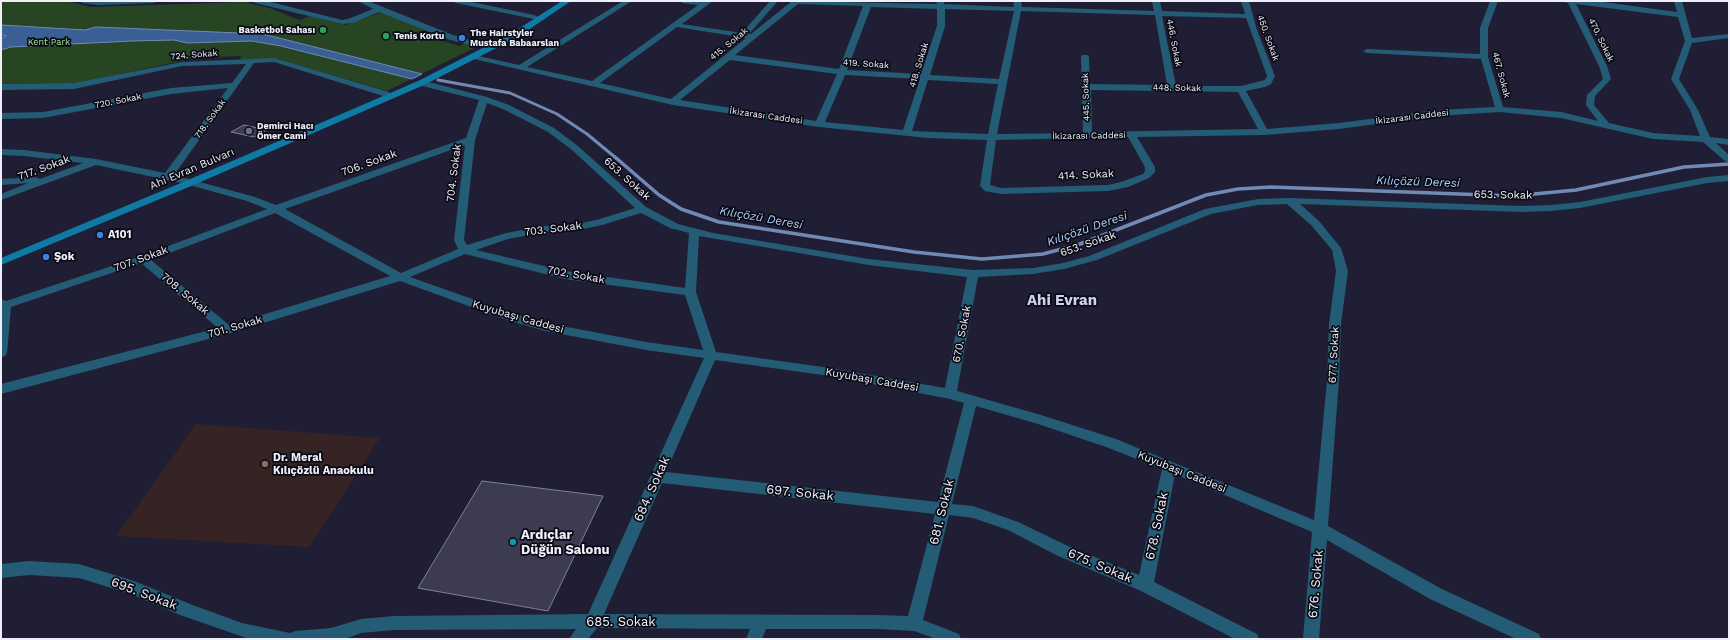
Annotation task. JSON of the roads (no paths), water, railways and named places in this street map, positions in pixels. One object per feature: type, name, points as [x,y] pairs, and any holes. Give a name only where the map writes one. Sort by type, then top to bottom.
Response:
[{"type":"main road","points":[[388,95],[420,83],[474,57],[558,1]]},
{"type":"main road","points":[[388,95],[529,26],[567,1]]},
{"type":"main road","name":"Ahi Evran Bulvarı","points":[[1,262],[388,95]]},
{"type":"main road","name":"Ahi Evran Bulvarı","points":[[1,257],[188,181]]},
{"type":"street","points":[[85,1],[98,3],[154,1]]},
{"type":"street","points":[[258,1],[342,22],[350,21],[379,9]]},
{"type":"street","points":[[362,1],[432,30],[487,47]]},
{"type":"street","points":[[456,1],[474,3],[534,17]]},
{"type":"street","points":[[521,67],[628,1]]},
{"type":"street","points":[[685,1],[707,3]]},
{"type":"street","points":[[743,36],[774,1]]},
{"type":"street","points":[[797,1],[868,4],[1018,5],[1158,14],[1249,16]]},
{"type":"street","name":"415. Sokak","points":[[673,102],[797,1]]},
{"type":"street","name":"446. Sokak","points":[[1156,1],[1172,88]]},
{"type":"street","name":"450. Sokak","points":[[1245,1],[1271,76],[1268,82]]},
{"type":"street","name":"467. Sokak","points":[[1494,1],[1484,28],[1484,57],[1500,109]]},
{"type":"street","points":[[1566,1],[1587,2],[1681,15]]},
{"type":"street","points":[[1678,1],[1689,41],[1675,79],[1694,110],[1707,140],[1729,160]]},
{"type":"street","name":"470. Sokak","points":[[1571,2],[1607,79],[1591,95],[1590,106],[1606,125]]},
{"type":"street","points":[[593,84],[707,3]]},
{"type":"street","points":[[819,124],[842,72],[868,4]]},
{"type":"street","name":"418. Sokak","points":[[907,133],[941,26],[940,4]]},
{"type":"street","points":[[992,137],[1018,5]]},
{"type":"street","points":[[676,25],[754,37]]},
{"type":"street","points":[[1689,41],[1729,36]]},
{"type":"street","points":[[1367,51],[1484,57]]},
{"type":"street","name":"İkizarası Caddesi","points":[[474,57],[673,102],[819,124],[907,133],[992,137],[1264,132],[1339,126],[1437,113],[1500,109],[1547,113],[1653,136],[1676,136],[1729,142]]},
{"type":"street","name":"419. Sokak","points":[[729,57],[842,72],[1003,82]]},
{"type":"street","name":"445. Sokak","points":[[1085,57],[1088,136]]},
{"type":"street","name":"724. Sokak","points":[[1,87],[74,86],[182,64],[274,60],[388,95]]},
{"type":"street","name":"718. Sokak","points":[[168,176],[252,61]]},
{"type":"street","name":"448. Sokak","points":[[1086,87],[1240,89],[1262,85],[1268,82]]},
{"type":"street","name":"653. Sokak","points":[[420,83],[484,99],[506,107],[551,130],[575,148],[642,209],[674,226],[694,232],[869,262],[973,274],[1033,271],[1064,266],[1093,258],[1186,219],[1209,211],[1258,202],[1290,201],[1522,209],[1551,208],[1580,205],[1708,180],[1729,178]]},
{"type":"street","name":"720. Sokak","points":[[1,116],[42,115],[171,91],[234,85]]},
{"type":"street","points":[[1240,89],[1264,132]]},
{"type":"street","name":"704. Sokak","points":[[464,250],[459,240],[470,140],[484,99]]},
{"type":"street","name":"414. Sokak","points":[[992,137],[985,186],[989,189],[1001,191],[1108,188],[1124,185],[1146,176],[1150,172],[1150,167],[1131,135]]},
{"type":"street","name":"706. Sokak","points":[[276,209],[470,140]]},
{"type":"street","name":"Kuyubaşı Caddesi","points":[[1,152],[24,153],[96,162],[168,176],[251,199],[276,209],[400,277],[512,317],[545,327],[711,356],[830,372],[950,394],[1041,420],[1104,441],[1170,466],[1320,529],[1436,594],[1533,639]]},
{"type":"street","name":"717. Sokak","points":[[1,197],[96,162]]},
{"type":"street","points":[[1,182],[48,179]]},
{"type":"street","name":"677. Sokak","points":[[1290,201],[1315,222],[1337,250],[1342,271],[1335,324],[1333,380],[1320,529]]},
{"type":"street","name":"707. Sokak","points":[[2,305],[143,259],[276,209]]},
{"type":"street","name":"703. Sokak","points":[[464,250],[506,236],[545,229],[578,227],[602,222],[642,209]]},
{"type":"street","points":[[694,232],[690,292],[711,356]]},
{"type":"street","name":"701. Sokak","points":[[1,389],[227,330],[400,277],[464,250]]},
{"type":"street","name":"702. Sokak","points":[[464,250],[565,275],[690,292]]},
{"type":"street","name":"708. Sokak","points":[[143,259],[227,330]]},
{"type":"street","name":"670. Sokak","points":[[950,394],[973,274]]},
{"type":"street","points":[[1,354],[2,305]]},
{"type":"street","name":"684. Sokak","points":[[577,639],[593,621],[711,356]]},
{"type":"street","name":"681. Sokak","points":[[914,624],[971,400]]},
{"type":"street","name":"678. Sokak","points":[[1145,585],[1170,466]]},
{"type":"street","name":"697. Sokak","points":[[657,477],[943,509]]},
{"type":"street","name":"675. Sokak","points":[[943,509],[973,512],[1013,526],[1064,551],[1145,585],[1251,639]]},
{"type":"street","name":"676. Sokak","points":[[1311,639],[1320,529]]},
{"type":"street","name":"695. Sokak","points":[[1,571],[29,568],[79,571],[134,588],[186,610],[242,630],[284,639]]},
{"type":"street","name":"685. Sokak","points":[[329,637],[361,626],[394,623],[593,621],[760,623],[878,622],[914,624],[953,639]]},
{"type":"street","points":[[754,639],[760,623]]},
{"type":"street","points":[[295,639],[329,637]]},
{"type":"water","points":[[1,25],[85,30],[96,27],[263,34],[422,74],[412,79],[281,46],[252,41],[187,43],[174,40],[132,41],[11,47],[1,50],[1,39],[6,36],[1,35]]},
{"type":"waterway","name":"Kılıçözü Deresi","points":[[438,80],[510,93],[557,114],[587,134],[616,158]]},
{"type":"waterway","name":"Kılıçözü Deresi","points":[[615,157],[659,195],[681,209],[719,222],[914,252],[982,259],[1043,254],[1080,244],[1206,195],[1238,189],[1271,187],[1513,196],[1576,190],[1684,167],[1729,164]]},
{"type":"place","name":"Basketbol Sahası","points":[[323,30]]},
{"type":"place","name":"Tenis Kortu","points":[[386,36]]},
{"type":"place","name":"The Hairstyler Mustafa Babaarslan","points":[[462,38]]},
{"type":"place","name":"Demirci Hacı Ömer Cami","points":[[249,131]]},
{"type":"place","name":"A101","points":[[100,235]]},
{"type":"place","name":"Şok","points":[[46,257]]},
{"type":"place","name":"Dr. Meral Kılıçözlü Anaokulu","points":[[265,464]]},
{"type":"place","name":"Ardıçlar Düğün Salonu","points":[[513,542]]},
{"type":"district","name":"Ahi Evran","points":[[1062,301]]},
{"type":"park label","name":"Kent Park","points":[[49,42]]}]
